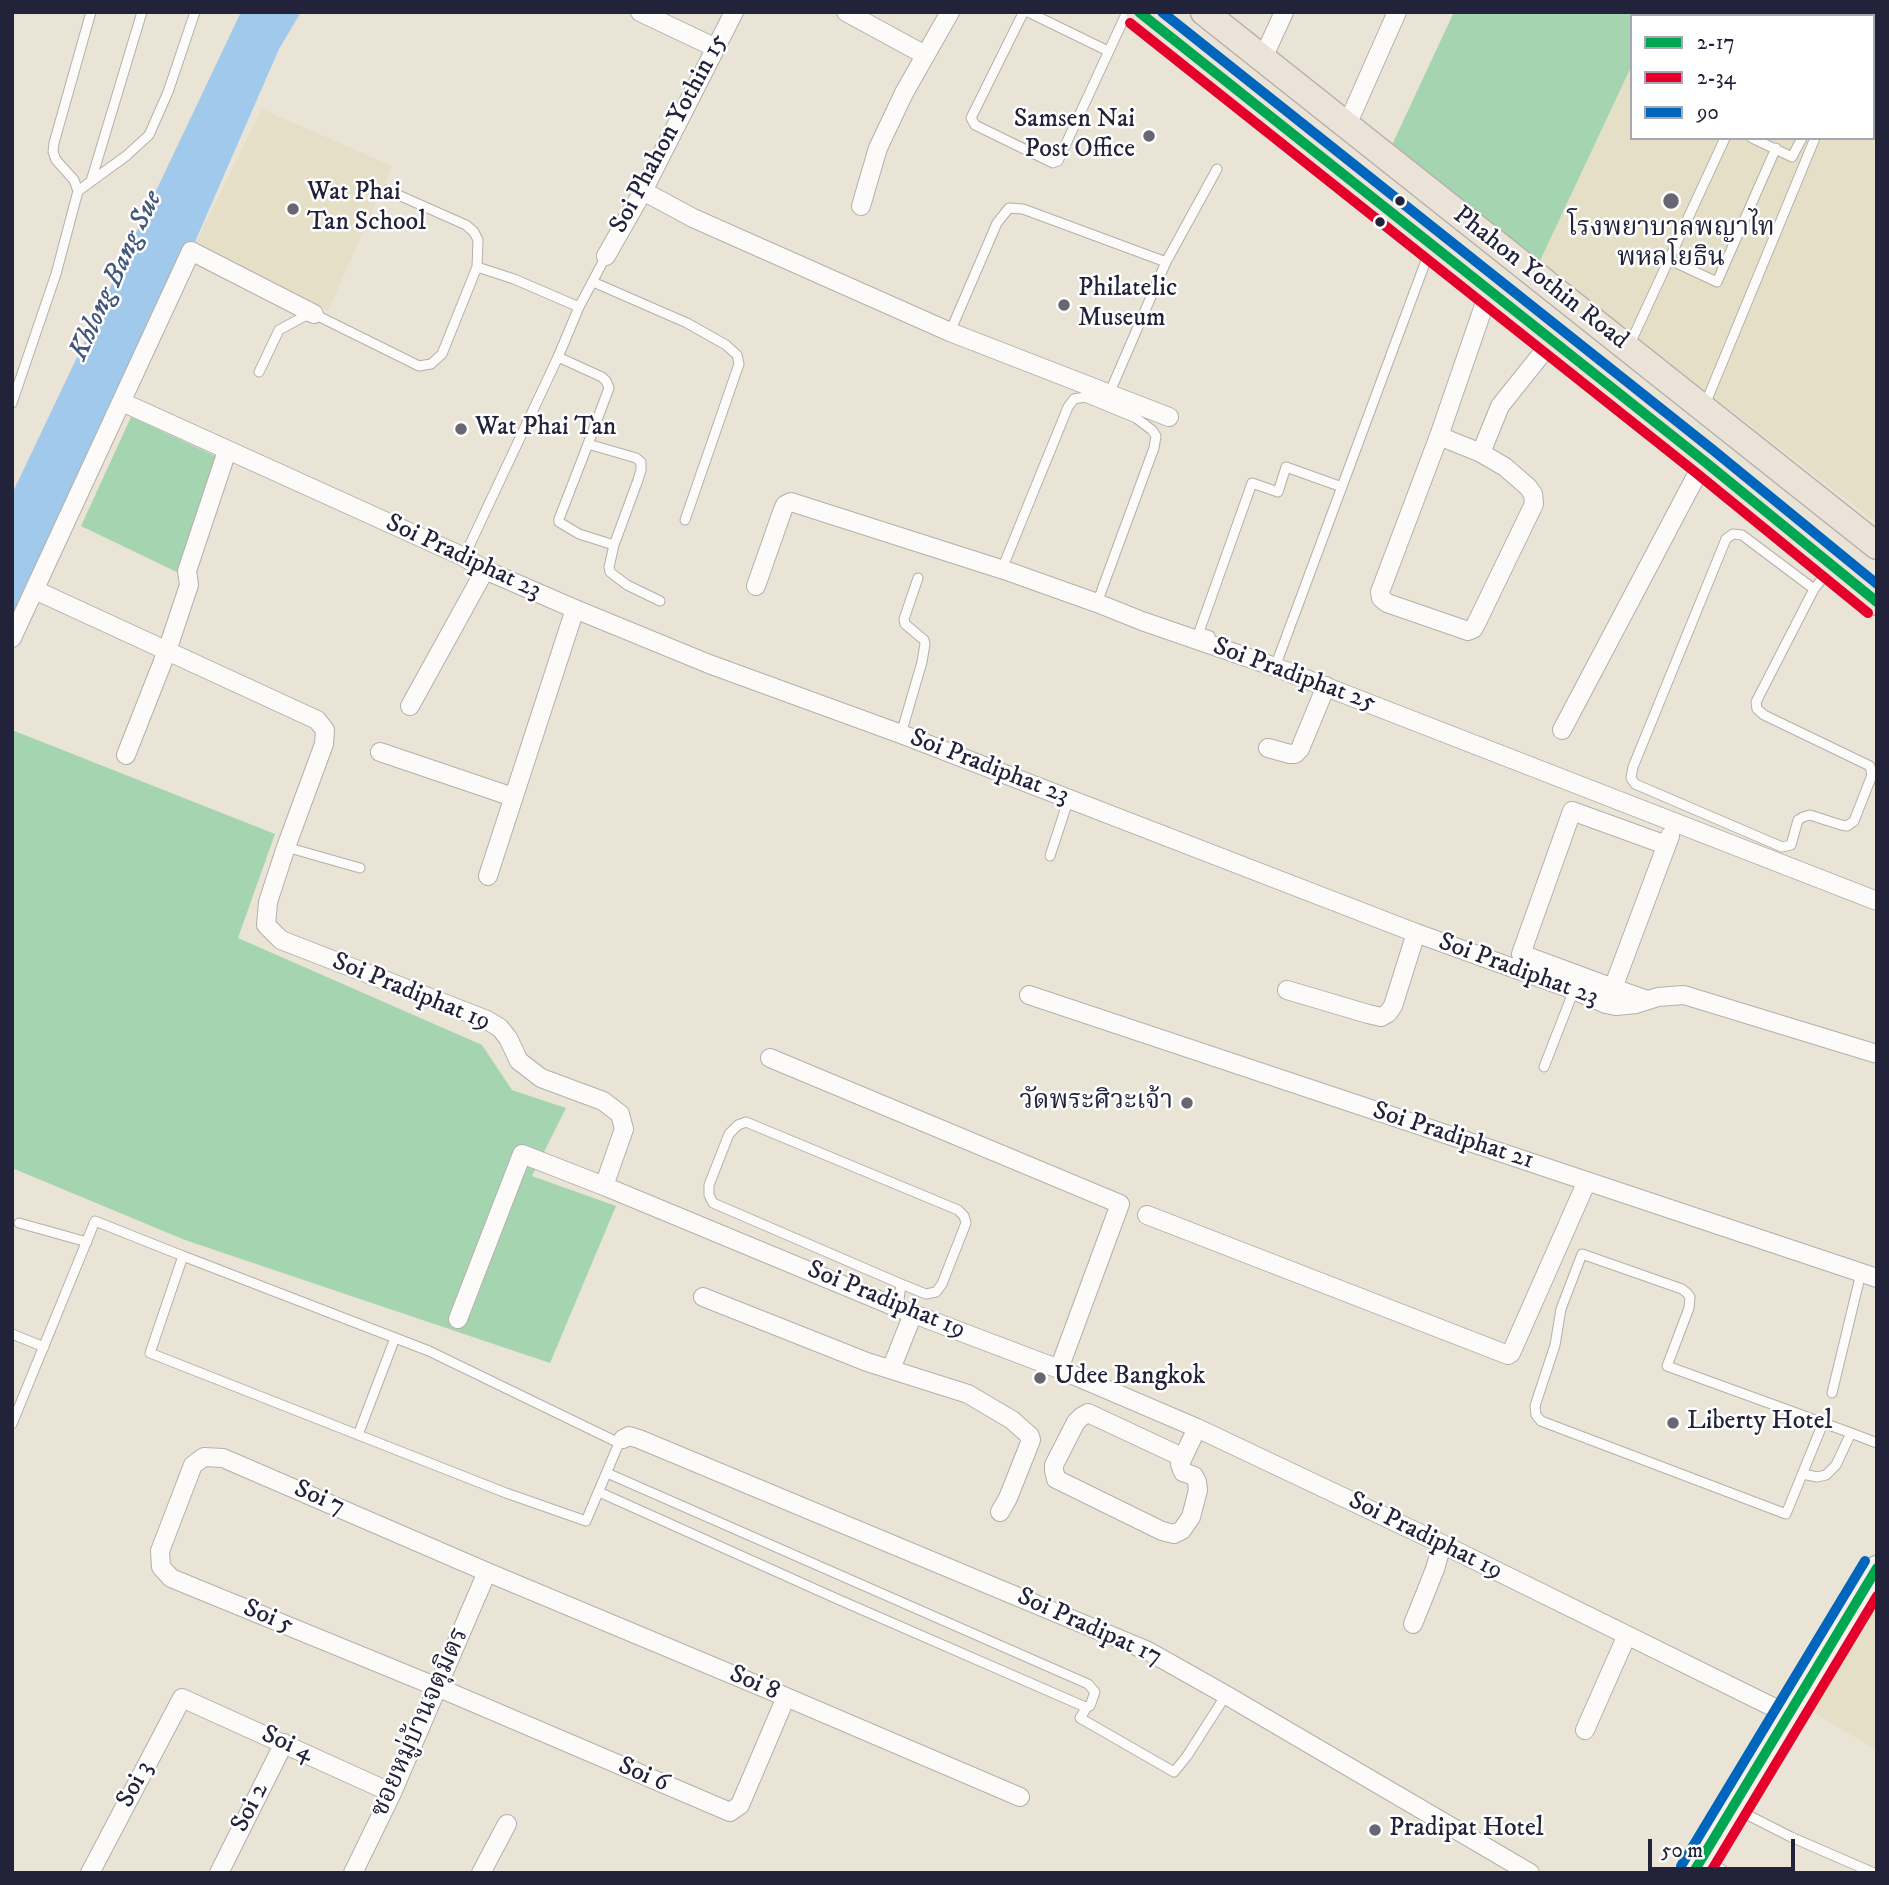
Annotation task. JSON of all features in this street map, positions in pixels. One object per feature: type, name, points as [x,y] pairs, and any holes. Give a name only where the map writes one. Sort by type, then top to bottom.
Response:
[{"type":"main road","name":"Phahon Yothin Road","points":[[1139,12],[1704,461],[1877,602]]},
{"type":"main road","name":"Phahon Yothin Road","points":[[1210,14],[1877,546]]},
{"type":"main road","points":[[1704,1869],[1732,1807],[1877,1568]]},
{"type":"street","points":[[640,12],[716,48]]},
{"type":"street","name":"Soi Phahon Yothin 15","points":[[606,256],[643,191],[734,12]]},
{"type":"street","points":[[846,12],[925,55]]},
{"type":"street","points":[[861,205],[878,148],[904,93],[950,12]]},
{"type":"street","points":[[1263,58],[1284,12]]},
{"type":"street","points":[[1347,125],[1397,12]]},
{"type":"street","points":[[643,191],[693,218],[950,332],[1169,417]]},
{"type":"street","points":[[12,638],[191,251],[314,314]]},
{"type":"street","points":[[1439,436],[1481,453],[1516,475],[1533,494],[1534,504],[1476,624],[1468,631],[1387,603],[1381,598],[1380,592],[1439,436],[1489,291]]},
{"type":"street","points":[[1481,453],[1500,405],[1552,341]]},
{"type":"street","name":"Soi Pradiphat 23","points":[[122,402],[464,557],[485,570],[709,664],[901,734],[1606,1004],[1616,1006],[1684,995],[1877,1055]]},
{"type":"street","points":[[126,755],[167,651],[189,585],[187,571],[227,450]]},
{"type":"street","points":[[1562,730],[1704,461]]},
{"type":"street","name":"Soi Pradiphat 25","points":[[756,586],[782,512],[785,505],[791,502],[1002,569],[1142,621],[1276,663],[1326,686],[1877,901]]},
{"type":"street","points":[[410,706],[485,570]]},
{"type":"street","name":"Soi Pradiphat 19","points":[[35,590],[317,720],[325,730],[324,744],[268,902],[266,925],[281,940],[487,1020],[508,1038],[519,1061],[541,1078],[604,1101],[620,1114],[624,1129],[604,1186],[906,1311],[1059,1369],[1197,1428],[1787,1714]]},
{"type":"street","points":[[488,876],[575,609]]},
{"type":"street","points":[[1268,748],[1290,754],[1300,750],[1326,686]]},
{"type":"street","points":[[380,752],[513,797]]},
{"type":"street","points":[[1647,1000],[1521,954],[1573,811],[1666,845]]},
{"type":"street","points":[[1612,988],[1676,822]]},
{"type":"street","points":[[1287,990],[1381,1017],[1393,1006],[1416,933]]},
{"type":"street","name":"Soi Pradiphat 21","points":[[1029,995],[1869,1276]]},
{"type":"street","points":[[769,1058],[1120,1204],[1059,1369]]},
{"type":"street","points":[[458,1319],[522,1154],[604,1186]]},
{"type":"street","points":[[1147,1214],[1508,1355],[1587,1181]]},
{"type":"street","points":[[703,1297],[867,1362],[968,1394],[1012,1420],[1030,1436],[1028,1450],[1000,1512]]},
{"type":"street","points":[[891,1369],[906,1311]]},
{"type":"street","points":[[1182,1457],[1088,1413],[1076,1422],[1054,1470],[1056,1479],[1162,1531],[1174,1534],[1182,1530],[1191,1517],[1198,1490],[1194,1476],[1183,1472],[1180,1464],[1197,1428]]},
{"type":"street","name":"Soi Pradipat 17","points":[[621,1441],[629,1436],[639,1439],[1148,1651],[1530,1873]]},
{"type":"street","name":"Soi 7","points":[[176,1507],[193,1465],[204,1457],[223,1458],[487,1572]]},
{"type":"street","name":"Soi 5","points":[[176,1507],[160,1550],[161,1567],[171,1578],[437,1686]]},
{"type":"street","points":[[1413,1624],[1435,1569],[1441,1544]]},
{"type":"street","name":"ซอยหมู่บ้านจตุมิตร","points":[[352,1873],[392,1793],[487,1572]]},
{"type":"street","name":"Soi 8","points":[[487,1572],[1020,1797]]},
{"type":"street","points":[[1585,1730],[1627,1635]]},
{"type":"street","name":"Soi 6","points":[[437,1686],[730,1812],[740,1805],[786,1697]]},
{"type":"street","name":"Soi 4","points":[[182,1698],[392,1793]]},
{"type":"street","name":"Soi 3","points":[[90,1873],[182,1698]]},
{"type":"street","name":"Soi 2","points":[[219,1873],[284,1743]]},
{"type":"street","points":[[481,1873],[506,1825]]},
{"type":"lane","points":[[12,403],[56,274],[78,191],[74,180],[56,160],[54,143],[91,12]]},
{"type":"lane","points":[[91,182],[142,12]]},
{"type":"lane","points":[[78,191],[149,135],[168,92],[195,12]]},
{"type":"lane","points":[[1108,51],[1028,12],[1023,13],[971,118],[975,125],[1053,163],[1058,161],[1127,12]]},
{"type":"lane","points":[[1628,348],[1724,140]]},
{"type":"lane","points":[[1757,140],[1792,157],[1801,140]]},
{"type":"lane","points":[[1703,408],[1814,140]]},
{"type":"lane","points":[[1670,260],[1717,282],[1776,148]]},
{"type":"lane","points":[[1109,394],[1166,262],[1217,169]]},
{"type":"lane","points":[[258,372],[279,330],[314,314],[419,366],[431,364],[442,354],[477,267],[478,240],[466,225],[387,190]]},
{"type":"lane","points":[[950,332],[997,223],[1009,208],[1023,209],[1166,262]]},
{"type":"lane","points":[[1342,487],[1286,467],[1278,492],[1252,483],[1199,632],[1276,663],[1342,487],[1432,245]]},
{"type":"lane","points":[[464,557],[579,307],[606,256]]},
{"type":"lane","points":[[477,267],[579,307]]},
{"type":"lane","points":[[593,282],[687,323],[726,345],[737,355],[739,365],[685,520]]},
{"type":"lane","points":[[558,357],[602,377],[610,388],[559,522],[579,534],[614,545]]},
{"type":"lane","points":[[1002,569],[1068,407],[1074,399],[1085,397],[1136,418],[1156,436],[1097,603]]},
{"type":"lane","points":[[588,444],[636,457],[640,462],[641,470],[614,545],[609,567],[610,572],[627,585],[660,601]]},
{"type":"lane","points":[[1814,589],[1742,535],[1733,534],[1726,539],[1633,767],[1631,778],[1636,785],[1782,847],[1791,845],[1798,820],[1803,817],[1810,816],[1847,826],[1854,821],[1872,775],[1870,766],[1764,715],[1757,709],[1758,696],[1814,589],[1832,566]]},
{"type":"lane","points":[[901,734],[925,644],[921,637],[905,624],[904,619],[918,578]]},
{"type":"lane","points":[[1050,856],[1069,798]]},
{"type":"lane","points":[[286,847],[360,868]]},
{"type":"lane","points":[[1544,1067],[1574,990]]},
{"type":"lane","points":[[746,1122],[958,1210],[966,1223],[942,1284],[936,1292],[926,1294],[901,1284],[713,1203],[709,1195],[709,1185],[729,1134],[738,1125],[746,1122]]},
{"type":"lane","points":[[13,1419],[95,1222],[429,1351],[621,1441],[586,1521],[506,1493],[150,1353],[183,1256]]},
{"type":"lane","points":[[19,1223],[87,1242]]},
{"type":"lane","points":[[1824,1423],[1786,1514],[1538,1419],[1534,1410],[1536,1402],[1555,1345],[1561,1309],[1582,1254],[1687,1293],[1690,1297],[1689,1308],[1667,1366],[1824,1423],[1877,1443]]},
{"type":"lane","points":[[1832,1393],[1869,1276]]},
{"type":"lane","points":[[901,1284],[906,1311]]},
{"type":"lane","points":[[12,1334],[44,1347]]},
{"type":"lane","points":[[358,1435],[395,1338]]},
{"type":"lane","points":[[1803,1474],[1817,1477],[1826,1475],[1836,1465],[1851,1433]]},
{"type":"lane","points":[[607,1473],[1088,1684],[1095,1692],[1090,1706],[1080,1718],[1174,1772],[1226,1695]]},
{"type":"lane","points":[[599,1492],[1087,1707]]},
{"type":"lane","points":[[1732,1807],[1790,1838],[1874,1873]]},
{"type":"shaded area","points":[[1657,12],[1860,12],[1859,14],[1656,14]]},
{"type":"shaded area","points":[[1630,69],[1630,140],[1875,140],[1875,83],[1877,84],[1877,523],[1539,263]]},
{"type":"shaded area","name":"Wat Phai Tan School","points":[[262,109],[392,166],[328,311],[191,251]]},
{"type":"shaded area","points":[[1877,1585],[1877,1750],[1817,1715],[1808,1704]]},
{"type":"green space","points":[[1454,12],[1657,12],[1630,14],[1630,69],[1539,263],[1391,147]]},
{"type":"green space","points":[[131,417],[222,459],[183,575],[81,526]]},
{"type":"green space","points":[[12,730],[275,834],[238,938],[482,1045],[512,1090],[566,1108],[532,1176],[616,1206],[550,1363],[185,1240],[12,1168]]},
{"type":"water","name":"Khlong Bang Sue","points":[[241,12],[301,12],[279,49],[191,251],[12,637],[12,494]]},
{"type":"transit line","name":"2-17","points":[[1139,12],[1704,461],[1877,602]]},
{"type":"transit line","name":"90","points":[[1162,12],[1713,450],[1877,584]]},
{"type":"transit line","name":"2-34","points":[[1130,23],[1695,472],[1868,613]]},
{"type":"transit line","name":"90","points":[[1681,1866],[1865,1561]]},
{"type":"transit line","name":"2-17","points":[[1693,1873],[1877,1568]]},
{"type":"transit line","name":"2-34","points":[[1710,1873],[1877,1596]]},
{"type":"place","name":"Samsen Nai Post Office","points":[[1149,136]]},
{"type":"place","name":"โรงพยาบาลพญาไท พหลโยธิน","points":[[1671,201]]},
{"type":"place","name":"Wat Phai Tan School","points":[[293,209]]},
{"type":"place","name":"Philatelic Museum","points":[[1064,305]]},
{"type":"place","name":"Wat Phai Tan","points":[[461,429]]},
{"type":"place","name":"วัดพระศิวะเจ้า","points":[[1187,1103]]},
{"type":"place","name":"Udee Bangkok","points":[[1040,1378]]},
{"type":"place","name":"Liberty Hotel","points":[[1673,1423]]},
{"type":"place","name":"Pradipat Hotel","points":[[1375,1830]]}]
